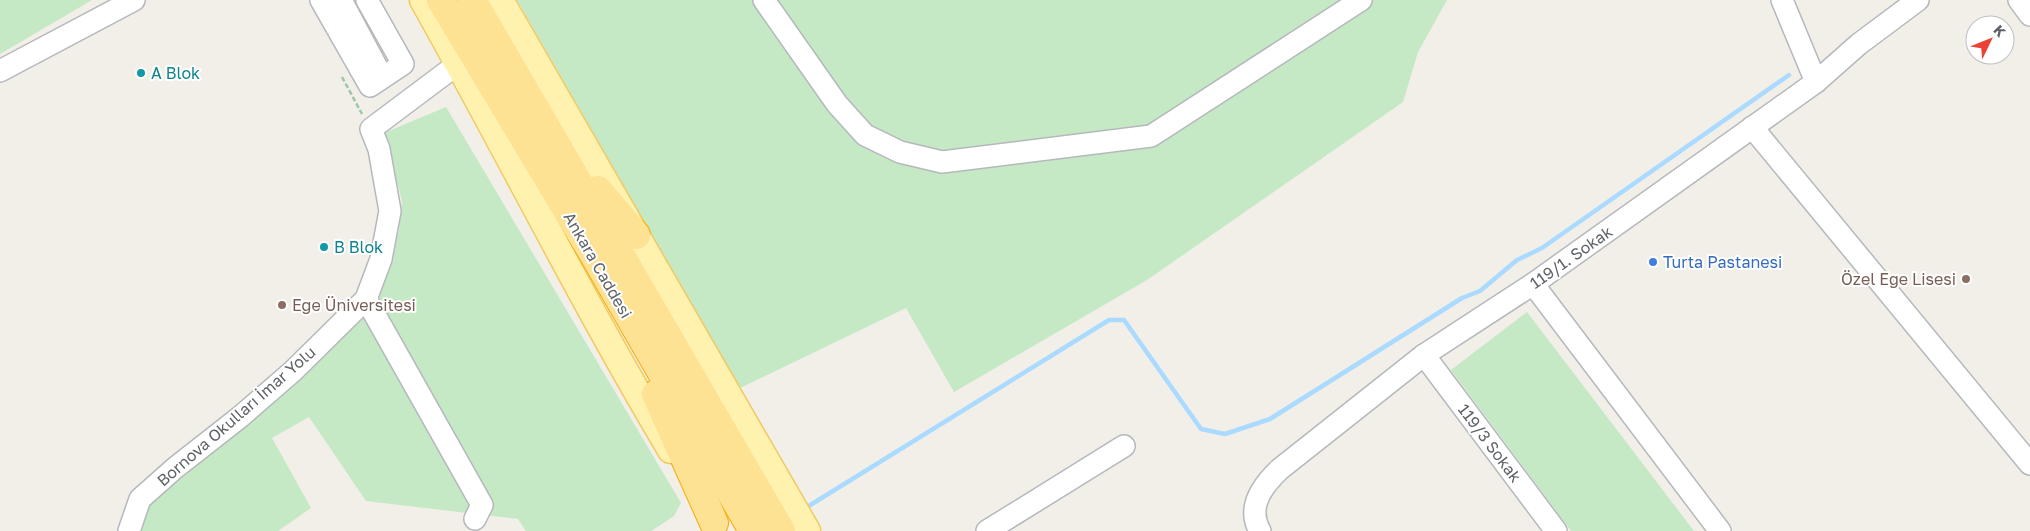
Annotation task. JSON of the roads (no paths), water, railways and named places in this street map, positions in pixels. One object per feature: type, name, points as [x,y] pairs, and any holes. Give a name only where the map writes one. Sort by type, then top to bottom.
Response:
[{"type":"highway","name":"Ankara Caddesi","points":[[441,0],[594,256],[753,531]]},
{"type":"highway","points":[[472,0],[549,132],[636,235]]},
{"type":"highway","name":"Ankara Caddesi","points":[[549,132],[781,531]]},
{"type":"highway","points":[[594,256],[716,527]]},
{"type":"main road","name":"Ankara Caddesi","points":[[422,0],[459,63],[626,374],[716,527]]},
{"type":"main road","points":[[500,0],[807,531]]},
{"type":"street","points":[[0,70],[134,0]]},
{"type":"street","points":[[322,0],[370,86],[403,64],[366,0]]},
{"type":"street","points":[[341,0],[382,77]]},
{"type":"street","points":[[764,0],[837,104],[865,135],[900,152],[942,162],[1151,136],[1361,0]]},
{"type":"street","points":[[1782,0],[1816,82]]},
{"type":"street","name":"119/1. Sokak","points":[[1260,531],[1254,515],[1257,500],[1264,484],[1280,469],[1424,354],[1532,284],[1816,82],[1860,44],[1918,0]]},
{"type":"street","points":[[2018,0],[2030,14]]},
{"type":"street","name":"Bornova Okulları İmar Yolu","points":[[128,531],[140,499],[175,468],[240,417],[366,299],[381,259],[390,210],[379,149],[371,129],[459,63]]},
{"type":"street","points":[[1752,127],[2030,464]]},
{"type":"street","points":[[1532,284],[1720,531]]},
{"type":"street","points":[[366,299],[482,505],[475,519]]},
{"type":"street","name":"119/3 Sokak","points":[[1424,354],[1556,531]]},
{"type":"street","points":[[987,531],[1124,446]]},
{"type":"waterway","points":[[804,509],[1109,320],[1124,320],[1201,429],[1225,434],[1270,419],[1462,298],[1480,291],[1517,260],[1542,248],[1789,75]]},
{"type":"place","name":"A Blok","points":[[141,73]]},
{"type":"place","name":"B Blok","points":[[324,247]]},
{"type":"place","name":"Turta Pastanesi","points":[[1653,262]]},
{"type":"place","name":"Özel Ege Lisesi","points":[[1966,279]]},
{"type":"place","name":"Ege Üniversitesi","points":[[282,305]]}]
